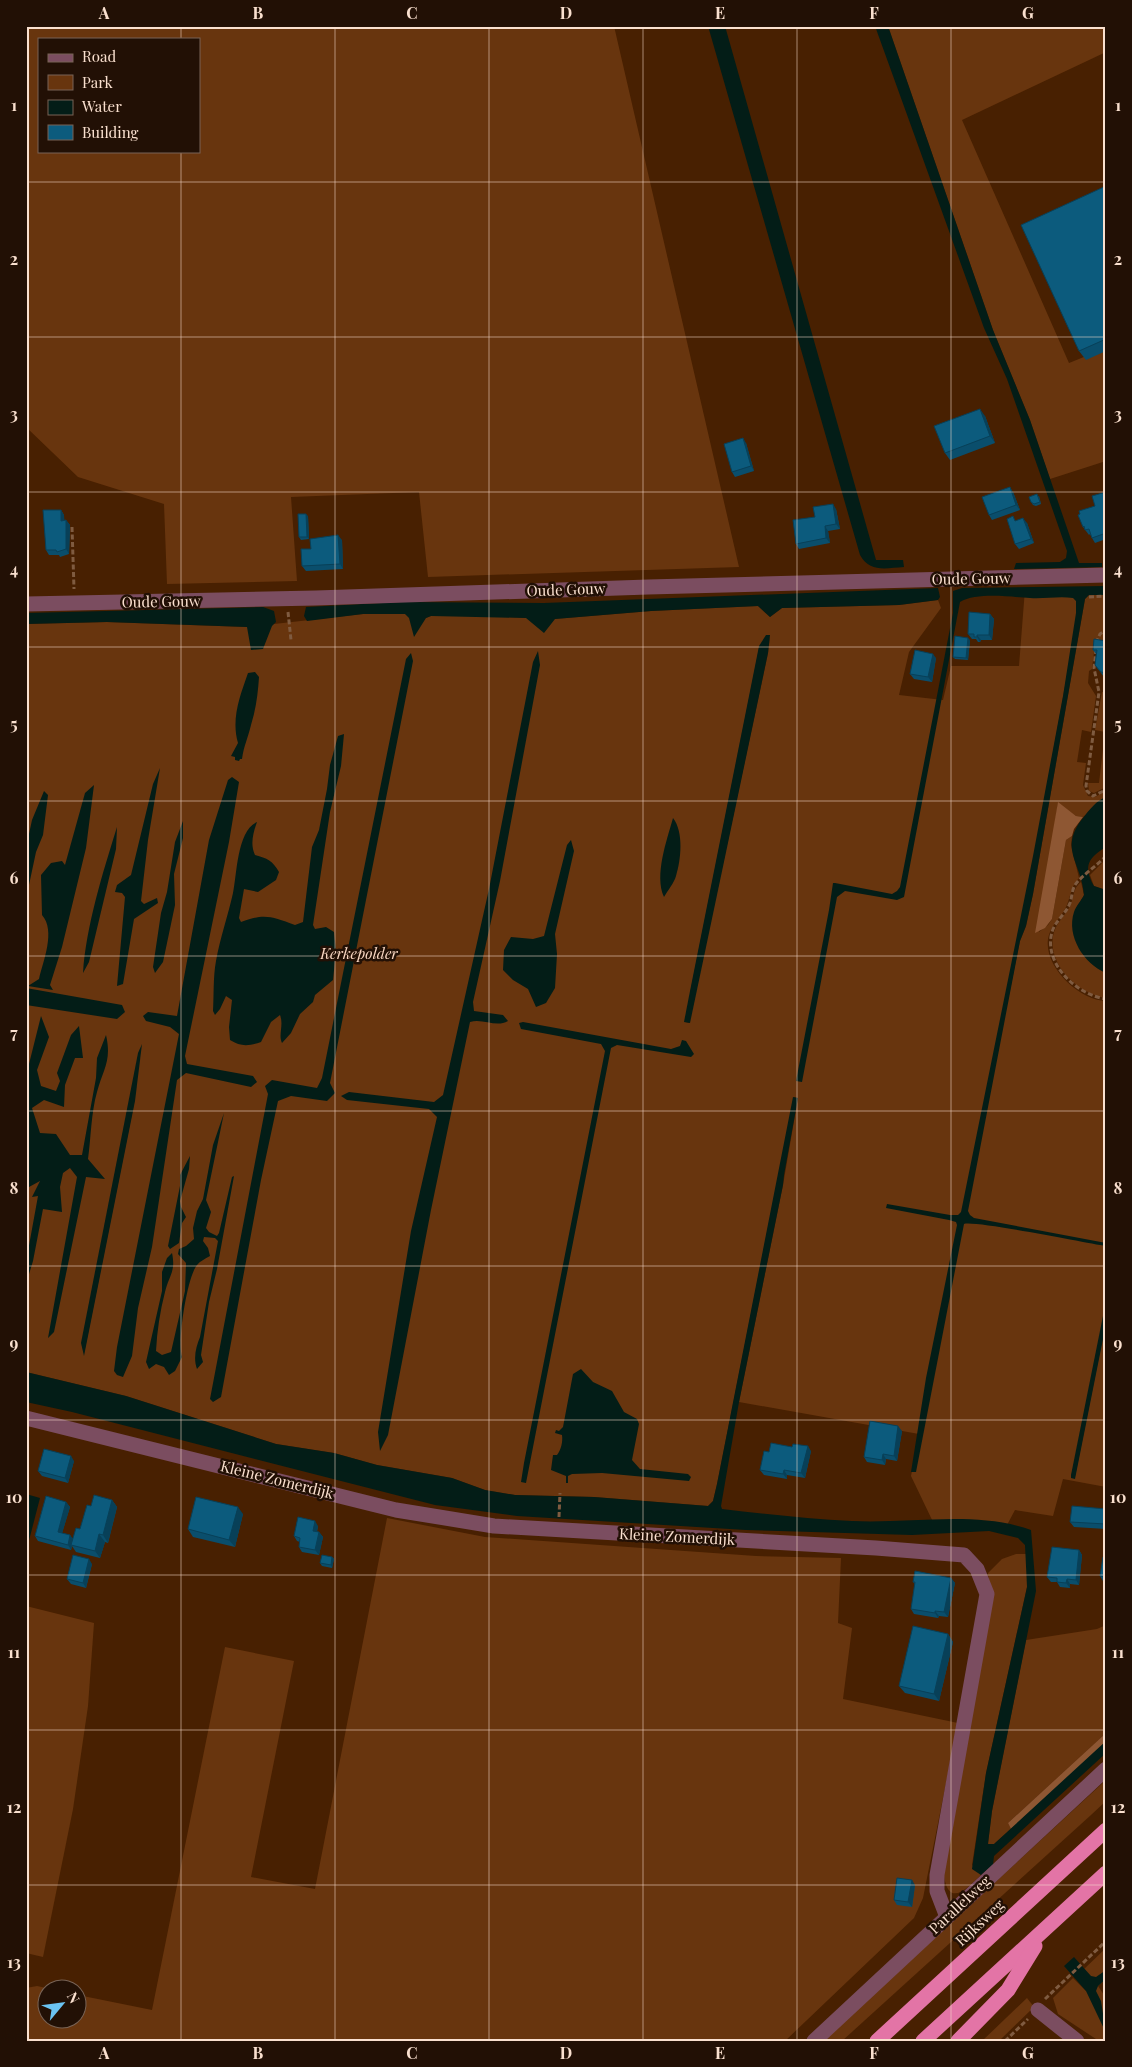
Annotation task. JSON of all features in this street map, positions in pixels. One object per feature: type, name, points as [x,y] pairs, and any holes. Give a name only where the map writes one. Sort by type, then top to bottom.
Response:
[{"type":"highway","name":"Rijksweg","points":[[877,2041],[1106,1830]]},
{"type":"highway","points":[[924,2041],[1106,1873]]},
{"type":"highway","points":[[958,2041],[1008,1990],[1046,1928]]},
{"type":"street","name":"Oude Gouw","points":[[26,604],[326,598],[638,587],[1106,575]]},
{"type":"street","name":"Kleine Zomerdijk","points":[[26,1418],[396,1510],[494,1526],[876,1548],[964,1555],[978,1569],[987,1594],[937,1875],[937,1890],[947,1917]]},
{"type":"street","name":"Parallelweg","points":[[814,2041],[1106,1769]]},
{"type":"street","points":[[1038,2010],[1077,2041]]},
{"type":"path","points":[[72,527],[74,582]]},
{"type":"path","points":[[1089,596],[1106,596]]},
{"type":"path","points":[[289,621],[291,640]]},
{"type":"path","points":[[1106,630],[1097,639],[1095,652],[1094,668],[1099,692],[1086,779],[1087,791],[1090,795],[1093,796],[1106,790]]},
{"type":"path","points":[[1106,856],[1074,887],[1065,912],[1054,928],[1051,946],[1054,959],[1069,981],[1088,995],[1106,999]]},
{"type":"path","points":[[559,1522],[560,1493]]},
{"type":"path","points":[[1062,1982],[1106,1941]]},
{"type":"green space","points":[[26,26],[614,26],[739,567],[428,577],[419,492],[291,497],[297,581],[167,584],[164,504],[78,477],[26,427]]},
{"type":"green space","points":[[888,26],[1106,26],[1106,52],[962,120],[1069,363],[1106,348],[1106,461],[1050,479],[1030,420],[993,330]]},
{"type":"green space","name":"Kerkepolder","points":[[1083,587],[1008,1000],[1020,941],[1026,926],[1033,894],[1085,599],[1089,595],[1106,595],[1106,644],[1095,643],[1092,669],[1089,671],[1088,683],[1096,696],[1091,732],[1082,730],[1077,762],[1086,763],[1083,785],[1088,796],[1095,797],[1106,791],[1106,797],[1083,817],[1076,816],[1058,803],[1039,932],[1052,919],[1066,840],[1072,836],[1071,845],[1079,878],[1074,885],[1065,909],[1051,930],[1048,939],[1048,950],[1057,971],[1065,980],[1085,995],[1106,1001],[1106,1487],[1063,1479],[1053,1516],[1015,1510],[1007,1525],[934,1524],[911,1476],[919,1434],[739,1402],[783,1185],[798,1098],[794,1097],[717,1484],[713,1501],[708,1506],[594,1497],[515,1495],[485,1490],[452,1478],[377,1465],[334,1453],[276,1444],[126,1396],[26,1372],[26,624],[107,622],[247,627],[363,614],[405,614],[426,618],[431,616],[467,614],[473,616],[554,619],[651,611],[758,606],[770,617],[782,608],[899,605],[938,600],[941,608],[909,652],[899,695],[943,700],[951,666],[1019,666],[1025,589]],"holes":[[[770,635],[768,653],[689,1023],[685,1022]]]},
{"type":"green space","points":[[1102,692],[1106,693],[1106,787],[1094,793],[1089,791],[1088,783],[1099,783],[1105,732],[1095,730]]},
{"type":"green space","points":[[1106,859],[1106,890],[1094,886],[1090,875]]},
{"type":"green space","points":[[1081,882],[1084,895],[1075,912],[1074,931],[1076,940],[1085,956],[1106,973],[1106,998],[1086,991],[1076,985],[1060,968],[1055,958],[1053,936],[1070,906],[1078,884]]},
{"type":"green space","points":[[387,1518],[485,1537],[756,1556],[841,1558],[838,1623],[852,1628],[843,1699],[958,1723],[923,1898],[914,1918],[785,2041],[26,2041],[26,1988],[38,1986],[38,2030],[88,2030],[88,1997],[152,2010],[225,1647],[294,1661],[251,1877],[315,1889]]},
{"type":"green space","points":[[1016,1554],[1027,1554],[1027,1587],[986,1773],[972,1865],[981,1875],[965,1889],[954,1893],[946,1886],[944,1876],[989,1584],[988,1573],[1002,1559]]},
{"type":"green space","points":[[26,1606],[94,1623],[88,1706],[73,1809],[43,1957],[26,1953]]},
{"type":"green space","points":[[1106,1625],[1106,1733],[1008,1823],[1011,1829],[989,1846],[992,1811],[1026,1640],[1097,1629]]},
{"type":"green space","points":[[1106,1780],[1106,1801],[1091,1815],[842,2041],[823,2041]]},
{"type":"green space","points":[[1106,1948],[1106,1979],[1098,1986],[1106,1998],[1106,2041],[1099,2041],[1058,2014],[1053,1998],[1073,1978],[1086,1991],[1082,1971]]},
{"type":"green space","points":[[1027,1998],[1034,2007],[999,2041],[982,2041]]},
{"type":"shaded area","points":[[1058,802],[1076,816],[1083,817],[1074,829],[1072,836],[1066,840],[1052,919],[1045,928],[1035,933]]},
{"type":"shaded area","points":[[1106,1733],[1106,1743],[1011,1829],[1008,1823]]},
{"type":"water","points":[[708,26],[725,26],[876,560],[903,560],[904,567],[874,567],[864,561],[860,555]]},
{"type":"water","points":[[875,26],[888,26],[993,330],[1030,420],[1079,563],[1102,563],[1102,567],[1014,569],[1016,563],[1060,562],[1066,558],[1067,551],[1007,379],[984,328]]},
{"type":"water","points":[[1106,586],[1106,595],[1089,595],[1085,599],[1033,894],[1026,926],[1020,941],[968,1211],[974,1218],[1106,1243],[1106,1246],[1008,1228],[964,1224],[916,1472],[911,1472],[926,1378],[957,1225],[956,1222],[949,1220],[886,1208],[887,1204],[950,1215],[958,1215],[961,1212],[1033,856],[1063,696],[1076,613],[1076,601],[1073,598],[985,596],[960,602],[904,897],[897,900],[845,891],[837,897],[802,1082],[796,1081],[833,883],[892,894],[900,887],[953,613],[953,591],[962,588]]},
{"type":"water","points":[[938,588],[940,597],[938,600],[899,605],[782,608],[770,617],[758,606],[651,611],[555,619],[544,633],[526,618],[431,616],[426,618],[414,637],[409,618],[405,614],[363,614],[307,621],[304,616],[306,607],[402,602],[544,603]]},
{"type":"water","points":[[263,607],[274,611],[276,622],[272,626],[263,649],[251,650],[247,627],[107,622],[26,624],[26,613]]},
{"type":"water","points":[[766,635],[770,635],[768,653],[690,1023],[684,1022],[759,646]]},
{"type":"water","points":[[538,651],[540,665],[500,881],[473,1002],[474,1011],[503,1015],[508,1021],[499,1024],[480,1021],[470,1022],[431,1210],[388,1435],[380,1451],[378,1432],[411,1231],[437,1117],[429,1109],[347,1100],[341,1096],[349,1092],[434,1102],[443,1095],[489,889],[533,662]]},
{"type":"water","points":[[411,653],[413,661],[330,1083],[335,1093],[327,1101],[291,1096],[278,1101],[261,1180],[221,1397],[213,1402],[210,1399],[268,1094],[265,1086],[272,1080],[317,1088],[322,1078],[406,659]]},
{"type":"water","points":[[255,672],[259,677],[253,719],[242,759],[239,761],[231,756],[238,743],[235,725],[237,708],[248,673]]},
{"type":"water","points":[[344,734],[341,766],[330,812],[313,925],[315,929],[326,927],[334,932],[336,951],[333,980],[315,995],[313,1002],[300,1014],[291,1033],[282,1043],[280,1015],[271,1022],[261,1042],[249,1045],[238,1044],[230,1040],[229,1027],[232,1000],[226,996],[215,1015],[213,1011],[214,980],[216,961],[245,834],[257,822],[253,839],[255,855],[269,860],[279,872],[276,880],[258,892],[244,889],[239,918],[241,922],[268,917],[295,925],[303,922],[312,847],[319,830],[330,765],[338,736]]},
{"type":"water","points":[[160,768],[148,840],[141,901],[144,904],[157,898],[158,903],[134,919],[123,984],[117,986],[125,897],[122,893],[115,892],[117,885],[131,875],[153,784]]},
{"type":"water","points":[[232,777],[239,782],[229,842],[185,1056],[187,1064],[253,1076],[257,1082],[251,1087],[186,1073],[177,1080],[152,1247],[138,1308],[132,1356],[123,1377],[117,1375],[114,1371],[117,1347],[179,1034],[170,1027],[146,1021],[143,1016],[148,1012],[177,1016],[209,840],[228,780]]},
{"type":"water","points":[[94,785],[86,848],[62,947],[50,985],[53,990],[28,986],[39,979],[48,938],[48,929],[42,915],[41,875],[51,863],[62,861],[65,865],[85,793]]},
{"type":"water","points":[[44,791],[48,795],[43,835],[36,852],[26,899],[26,848],[32,820]]},
{"type":"water","points":[[1106,797],[1106,847],[1091,859],[1088,868],[1094,886],[1106,890],[1106,939],[1103,946],[1106,952],[1106,973],[1098,969],[1084,956],[1075,939],[1072,921],[1074,912],[1084,895],[1073,856],[1072,839],[1083,818],[1096,803]]},
{"type":"water","points":[[673,818],[679,831],[680,854],[675,879],[664,897],[661,888],[661,868]]},
{"type":"water","points":[[183,821],[183,838],[174,874],[175,905],[163,962],[155,973],[153,967],[161,913],[167,892],[175,842]]},
{"type":"water","points":[[117,827],[116,849],[89,962],[83,973],[91,918]]},
{"type":"water","points":[[571,840],[574,851],[555,934],[557,954],[555,988],[546,1003],[536,1007],[528,989],[513,980],[503,970],[504,950],[511,937],[533,939],[544,936],[567,845]]},
{"type":"water","points":[[26,988],[122,1005],[125,1012],[117,1019],[26,1005]]},
{"type":"water","points":[[41,1016],[49,1037],[37,1070],[41,1086],[56,1091],[60,1081],[57,1073],[71,1035],[79,1026],[83,1058],[75,1058],[65,1085],[64,1107],[44,1100],[32,1108],[40,1133],[56,1134],[70,1155],[82,1155],[96,1078],[97,1058],[106,1035],[108,1044],[106,1065],[99,1084],[92,1117],[88,1159],[105,1179],[86,1177],[54,1332],[48,1338],[77,1177],[70,1168],[63,1173],[60,1187],[62,1212],[43,1209],[33,1261],[26,1284],[26,1262],[38,1196],[32,1197],[40,1181],[26,1187],[26,1076]]},
{"type":"water","points":[[523,1022],[671,1049],[680,1046],[682,1040],[686,1041],[694,1054],[691,1057],[617,1045],[611,1048],[526,1483],[521,1482],[524,1463],[605,1051],[601,1044],[521,1029],[519,1023]]},
{"type":"water","points":[[142,1044],[135,1101],[84,1356],[81,1343],[138,1053]]},
{"type":"water","points":[[793,1097],[798,1098],[783,1185],[739,1402],[721,1506],[722,1509],[738,1511],[852,1521],[965,1519],[1010,1524],[1031,1530],[1036,1591],[992,1811],[988,1844],[994,1844],[1106,1741],[1106,1753],[994,1856],[993,1865],[981,1875],[972,1869],[986,1773],[1027,1587],[1025,1545],[1018,1538],[989,1531],[912,1535],[746,1530],[517,1516],[435,1505],[72,1412],[26,1402],[26,1372],[126,1396],[276,1444],[334,1453],[377,1465],[452,1478],[485,1490],[515,1495],[594,1497],[708,1506],[713,1501],[717,1484]]},
{"type":"water","points":[[224,1113],[206,1200],[211,1212],[206,1228],[217,1236],[232,1177],[234,1176],[209,1302],[201,1355],[203,1362],[197,1369],[195,1361],[197,1345],[218,1241],[215,1238],[204,1237],[203,1241],[208,1248],[210,1256],[198,1264],[193,1272],[182,1324],[182,1357],[175,1371],[169,1375],[164,1367],[156,1364],[149,1369],[146,1362],[162,1291],[162,1272],[167,1258],[172,1253],[173,1269],[163,1299],[157,1336],[156,1351],[162,1355],[171,1352],[185,1291],[186,1263],[178,1254],[179,1249],[194,1239],[193,1228],[197,1211],[203,1199],[213,1145]]},
{"type":"water","points":[[190,1156],[189,1169],[180,1201],[186,1217],[182,1223],[179,1243],[170,1249],[168,1246],[180,1186],[180,1175]]},
{"type":"water","points":[[1106,1301],[1106,1324],[1075,1479],[1071,1478],[1071,1475]]},
{"type":"water","points":[[581,1369],[593,1382],[612,1391],[624,1412],[637,1419],[639,1424],[632,1460],[640,1469],[688,1474],[691,1477],[689,1481],[602,1473],[572,1474],[568,1476],[568,1483],[566,1483],[566,1476],[551,1470],[553,1455],[557,1455],[560,1451],[562,1443],[562,1435],[555,1433],[556,1430],[559,1431],[563,1427],[573,1374]]},
{"type":"water","points":[[26,1494],[40,1498],[26,1552],[26,1517],[29,1504],[26,1503]]},
{"type":"water","points":[[1074,1957],[1091,1976],[1096,1977],[1106,1970],[1106,1979],[1098,1986],[1096,1991],[1101,2001],[1106,2033],[1086,1991],[1064,1966]]},
{"type":"building","points":[[1106,186],[1106,339],[1079,351],[1021,225]]},
{"type":"building","points":[[980,409],[990,436],[945,453],[934,426]]},
{"type":"building","points":[[743,438],[751,466],[732,472],[724,444]]},
{"type":"building","points":[[1010,487],[1016,505],[989,515],[982,497]]},
{"type":"building","points":[[1106,492],[1106,533],[1092,538],[1089,529],[1085,530],[1083,527],[1078,515],[1080,514],[1079,511],[1095,506],[1092,496]]},
{"type":"building","points":[[1037,494],[1040,502],[1034,504],[1029,497]]},
{"type":"building","points":[[833,504],[836,524],[825,526],[826,538],[796,544],[793,520],[815,517],[813,507]]},
{"type":"building","points":[[43,510],[61,510],[61,521],[66,520],[66,549],[57,552],[56,550],[46,550]]},
{"type":"building","points":[[298,514],[306,514],[307,537],[299,537]]},
{"type":"building","points":[[1013,516],[1015,521],[1023,518],[1031,539],[1015,544],[1007,519]]},
{"type":"building","points":[[338,535],[340,564],[302,566],[301,549],[311,549],[310,539]]},
{"type":"building","points":[[969,612],[990,614],[989,635],[977,635],[977,637],[974,637],[974,634],[968,634]]},
{"type":"building","points":[[955,636],[968,638],[966,658],[953,657]]},
{"type":"building","points":[[1094,639],[1106,641],[1106,673],[1101,672],[1095,665],[1097,650],[1093,650]]},
{"type":"building","points":[[915,650],[933,654],[928,677],[910,674]]},
{"type":"building","points":[[870,1421],[898,1426],[894,1456],[883,1454],[882,1460],[864,1457]]},
{"type":"building","points":[[771,1443],[792,1447],[793,1444],[808,1446],[801,1473],[784,1470],[783,1474],[760,1470],[764,1451],[769,1452]]},
{"type":"building","points":[[44,1449],[71,1456],[65,1478],[38,1471]]},
{"type":"building","points":[[94,1495],[112,1500],[103,1535],[99,1534],[95,1551],[71,1545],[76,1528],[80,1529],[87,1505],[91,1506]]},
{"type":"building","points":[[46,1496],[66,1502],[58,1532],[70,1535],[68,1545],[35,1536]]},
{"type":"building","points":[[196,1497],[238,1507],[229,1540],[188,1529]]},
{"type":"building","points":[[1072,1506],[1106,1509],[1106,1524],[1070,1522]]},
{"type":"building","points":[[298,1517],[315,1521],[313,1531],[319,1532],[315,1550],[299,1547],[300,1538],[294,1536]]},
{"type":"building","points":[[1052,1547],[1079,1550],[1076,1580],[1067,1579],[1066,1583],[1057,1582],[1057,1578],[1047,1577]]},
{"type":"building","points":[[73,1555],[89,1559],[83,1583],[67,1579]]},
{"type":"building","points":[[322,1555],[332,1557],[331,1565],[320,1563]]},
{"type":"building","points":[[1103,1557],[1106,1557],[1106,1577],[1100,1576]]},
{"type":"building","points":[[915,1571],[951,1578],[944,1612],[935,1611],[935,1613],[911,1609]]},
{"type":"building","points":[[913,1626],[948,1634],[934,1694],[899,1686]]},
{"type":"building","points":[[897,1878],[912,1880],[908,1902],[894,1900]]}]
